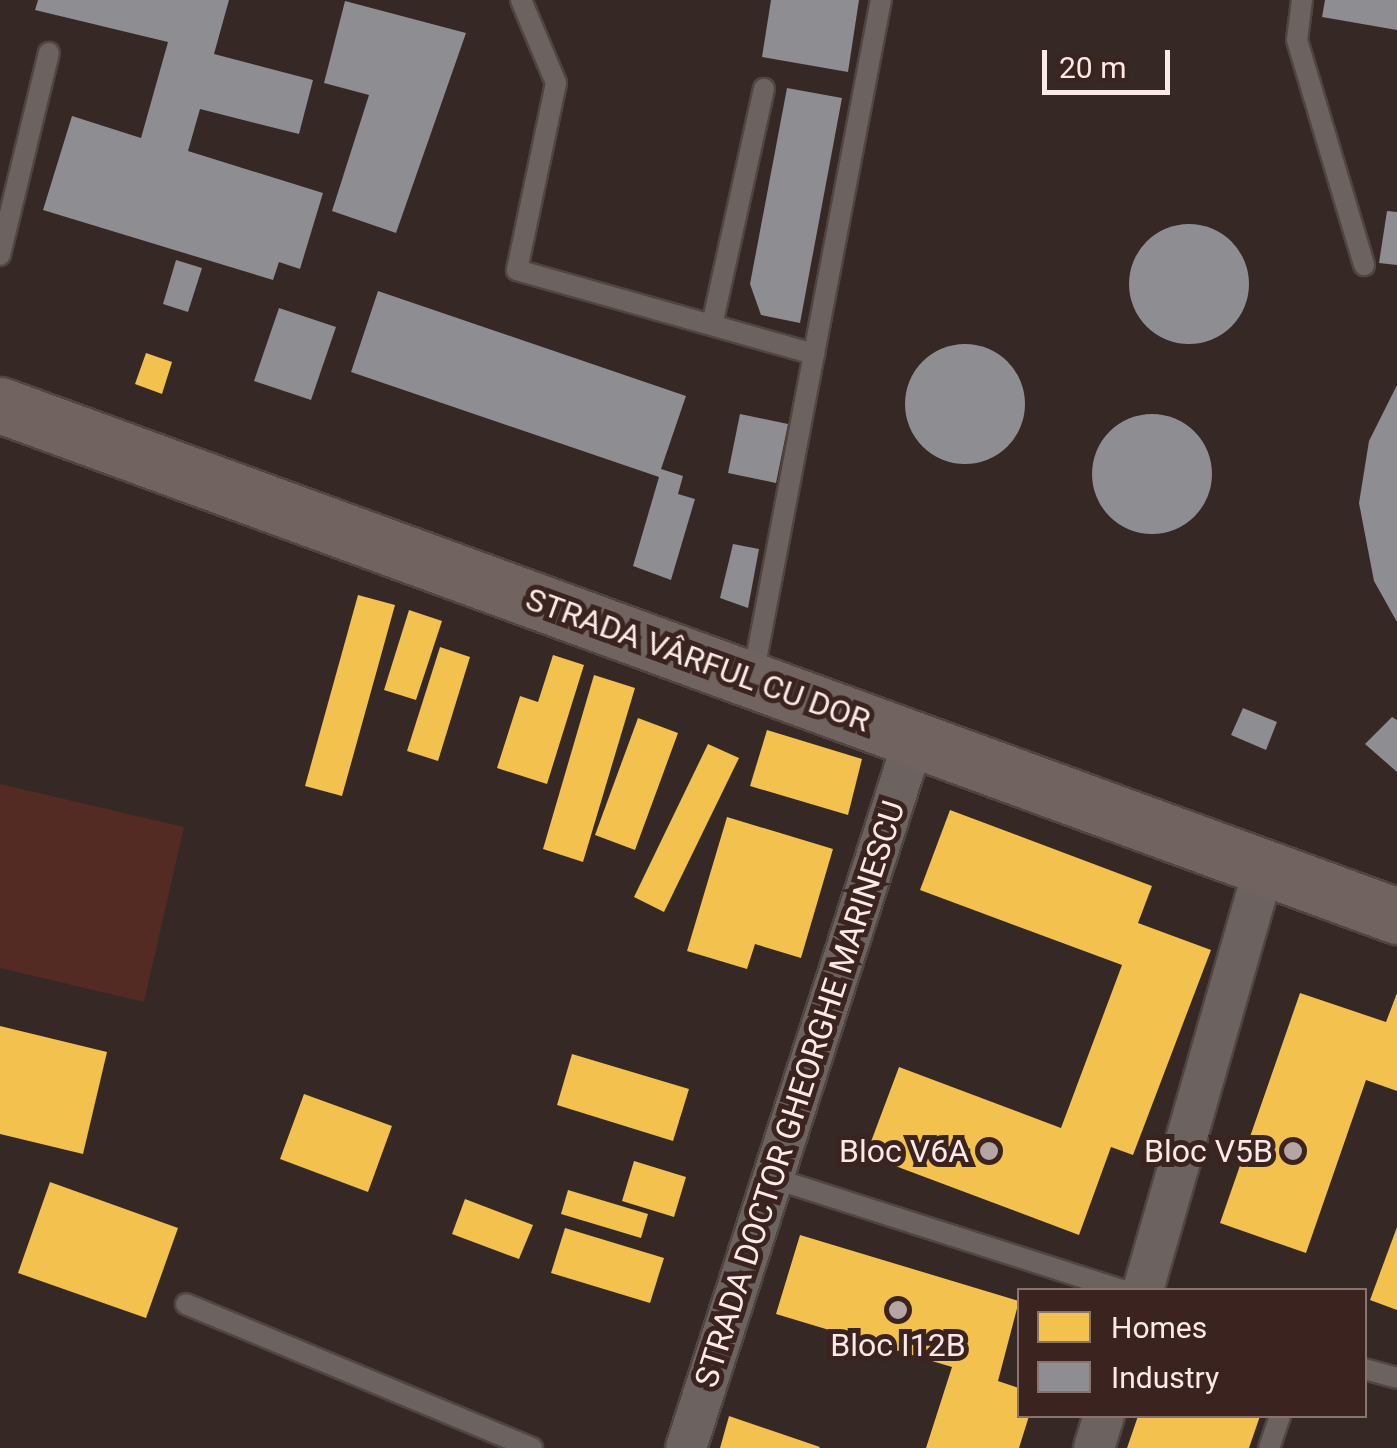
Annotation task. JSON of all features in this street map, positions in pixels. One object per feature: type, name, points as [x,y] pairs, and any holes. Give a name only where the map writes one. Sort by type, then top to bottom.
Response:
[{"type":"street","name":"STRADA VÂRFUL CU DOR","points":[[0,405],[1397,916]]},
{"type":"street","name":"STRADA DOCTOR GHEORGHE MARINESCU","points":[[686,1448],[776,1179],[914,739]]},
{"type":"street","points":[[1143,1288],[1264,867]]},
{"type":"street","points":[[1094,1448],[1103,1418]]},
{"type":"lane","points":[[520,0],[556,83],[517,270],[814,354]]},
{"type":"lane","points":[[753,680],[881,0]]},
{"type":"lane","points":[[1302,0],[1297,40],[1364,265]]},
{"type":"lane","points":[[0,255],[49,53]]},
{"type":"lane","points":[[712,325],[764,89]]},
{"type":"lane","points":[[776,1179],[1116,1288]]},
{"type":"lane","points":[[186,1304],[532,1448]]},
{"type":"lane","points":[[1367,1370],[1397,1378]]},
{"type":"lane","points":[[1270,1448],[1279,1418]]},
{"type":"shaded area","points":[[0,784],[184,827],[144,1002],[0,968]]},
{"type":"building: Homes","points":[[146,353],[172,362],[162,394],[135,384]]},
{"type":"building: Homes","points":[[358,595],[395,605],[342,796],[305,786]]},
{"type":"building: Homes","points":[[409,610],[442,621],[416,700],[384,690]]},
{"type":"building: Homes","points":[[440,647],[470,657],[438,761],[407,751]]},
{"type":"building: Homes","points":[[553,655],[584,665],[547,784],[497,768],[520,696],[538,702]]},
{"type":"building: Homes","points":[[594,675],[635,688],[583,862],[543,849]]},
{"type":"building: Homes","points":[[638,718],[678,733],[635,850],[595,835]]},
{"type":"building: Homes","points":[[767,730],[862,759],[848,815],[750,786]]},
{"type":"building: Homes","points":[[708,744],[739,758],[664,912],[634,897]]},
{"type":"building: Homes","points":[[950,810],[1152,886],[1138,923],[1211,950],[1133,1155],[1111,1147],[1079,1235],[866,1155],[899,1067],[1061,1128],[1122,965],[920,890]]},
{"type":"building: Homes","points":[[727,817],[833,849],[801,958],[755,944],[747,969],[687,951]]},
{"type":"building: Homes","name":"Bloc V5B","points":[[1300,993],[1386,1022],[1397,993],[1397,1091],[1366,1080],[1306,1253],[1220,1223]]},
{"type":"building: Homes","points":[[0,1026],[107,1052],[83,1154],[0,1134]]},
{"type":"building: Homes","points":[[572,1054],[689,1089],[673,1141],[557,1105]]},
{"type":"building: Homes","points":[[304,1094],[392,1126],[368,1192],[280,1159]]},
{"type":"building: Homes","points":[[634,1161],[686,1177],[674,1217],[622,1201]]},
{"type":"building: Homes","points":[[50,1182],[178,1228],[146,1318],[18,1273]]},
{"type":"building: Homes","points":[[568,1190],[648,1214],[641,1238],[561,1214]]},
{"type":"building: Homes","points":[[465,1199],[533,1225],[519,1259],[452,1234]]},
{"type":"building: Homes","points":[[1397,1227],[1397,1310],[1370,1300]]},
{"type":"building: Homes","points":[[565,1228],[664,1258],[650,1303],[551,1273]]},
{"type":"building: Homes","name":"Bloc I12B","points":[[800,1235],[1017,1300],[998,1381],[1017,1387],[1017,1418],[1028,1418],[1019,1448],[926,1448],[952,1367],[776,1314]]},
{"type":"building: Homes","points":[[729,1416],[820,1447],[720,1448]]},
{"type":"building: Homes","points":[[1137,1418],[1259,1418],[1249,1448],[1127,1448]]},
{"type":"building: Industry","points":[[38,0],[229,0],[214,54],[313,80],[299,134],[200,109],[188,151],[323,193],[300,269],[279,262],[273,280],[43,210],[72,116],[141,138],[168,42],[35,10]]},
{"type":"building: Industry","points":[[771,0],[859,0],[848,72],[762,57]]},
{"type":"building: Industry","points":[[1325,0],[1397,0],[1397,30],[1322,17]]},
{"type":"building: Industry","points":[[345,1],[466,33],[396,233],[332,211],[369,95],[324,83]]},
{"type":"building: Industry","points":[[787,88],[842,98],[800,323],[761,315],[750,284]]},
{"type":"building: Industry","points":[[1387,211],[1397,212],[1397,265],[1379,263]]},
{"type":"building: Industry","points":[[1189,224],[1212,229],[1231,242],[1244,261],[1249,284],[1244,307],[1231,326],[1212,339],[1189,344],[1166,339],[1147,326],[1134,307],[1129,284],[1134,261],[1147,242],[1166,229]]},
{"type":"building: Industry","points":[[176,260],[202,268],[188,312],[163,304]]},
{"type":"building: Industry","points":[[378,291],[686,396],[661,469],[683,476],[678,494],[695,499],[671,580],[633,566],[659,477],[351,372]]},
{"type":"building: Industry","points":[[279,308],[336,327],[311,400],[254,381]]},
{"type":"building: Industry","points":[[965,344],[988,349],[1007,362],[1020,381],[1025,404],[1020,427],[1007,446],[988,459],[965,464],[942,459],[923,446],[910,427],[905,404],[910,381],[923,362],[942,349]]},
{"type":"building: Industry","points":[[1397,385],[1397,622],[1374,581],[1359,503],[1369,441]]},
{"type":"building: Industry","points":[[740,414],[788,424],[776,483],[728,473]]},
{"type":"building: Industry","points":[[1152,414],[1175,419],[1194,432],[1207,451],[1212,474],[1207,497],[1194,516],[1175,529],[1152,534],[1129,529],[1110,516],[1097,497],[1092,474],[1097,451],[1110,432],[1129,419]]},
{"type":"building: Industry","points":[[733,544],[759,549],[748,608],[720,598]]},
{"type":"building: Industry","points":[[1243,708],[1277,722],[1266,750],[1231,735]]},
{"type":"building: Industry","points":[[1392,717],[1397,720],[1397,772],[1365,744]]},
{"type":"place","name":"Bloc V6A","points":[[989,1151]]},
{"type":"place","name":"Bloc V5B","points":[[1293,1151]]},
{"type":"place","name":"Bloc I12B","points":[[898,1310]]}]
